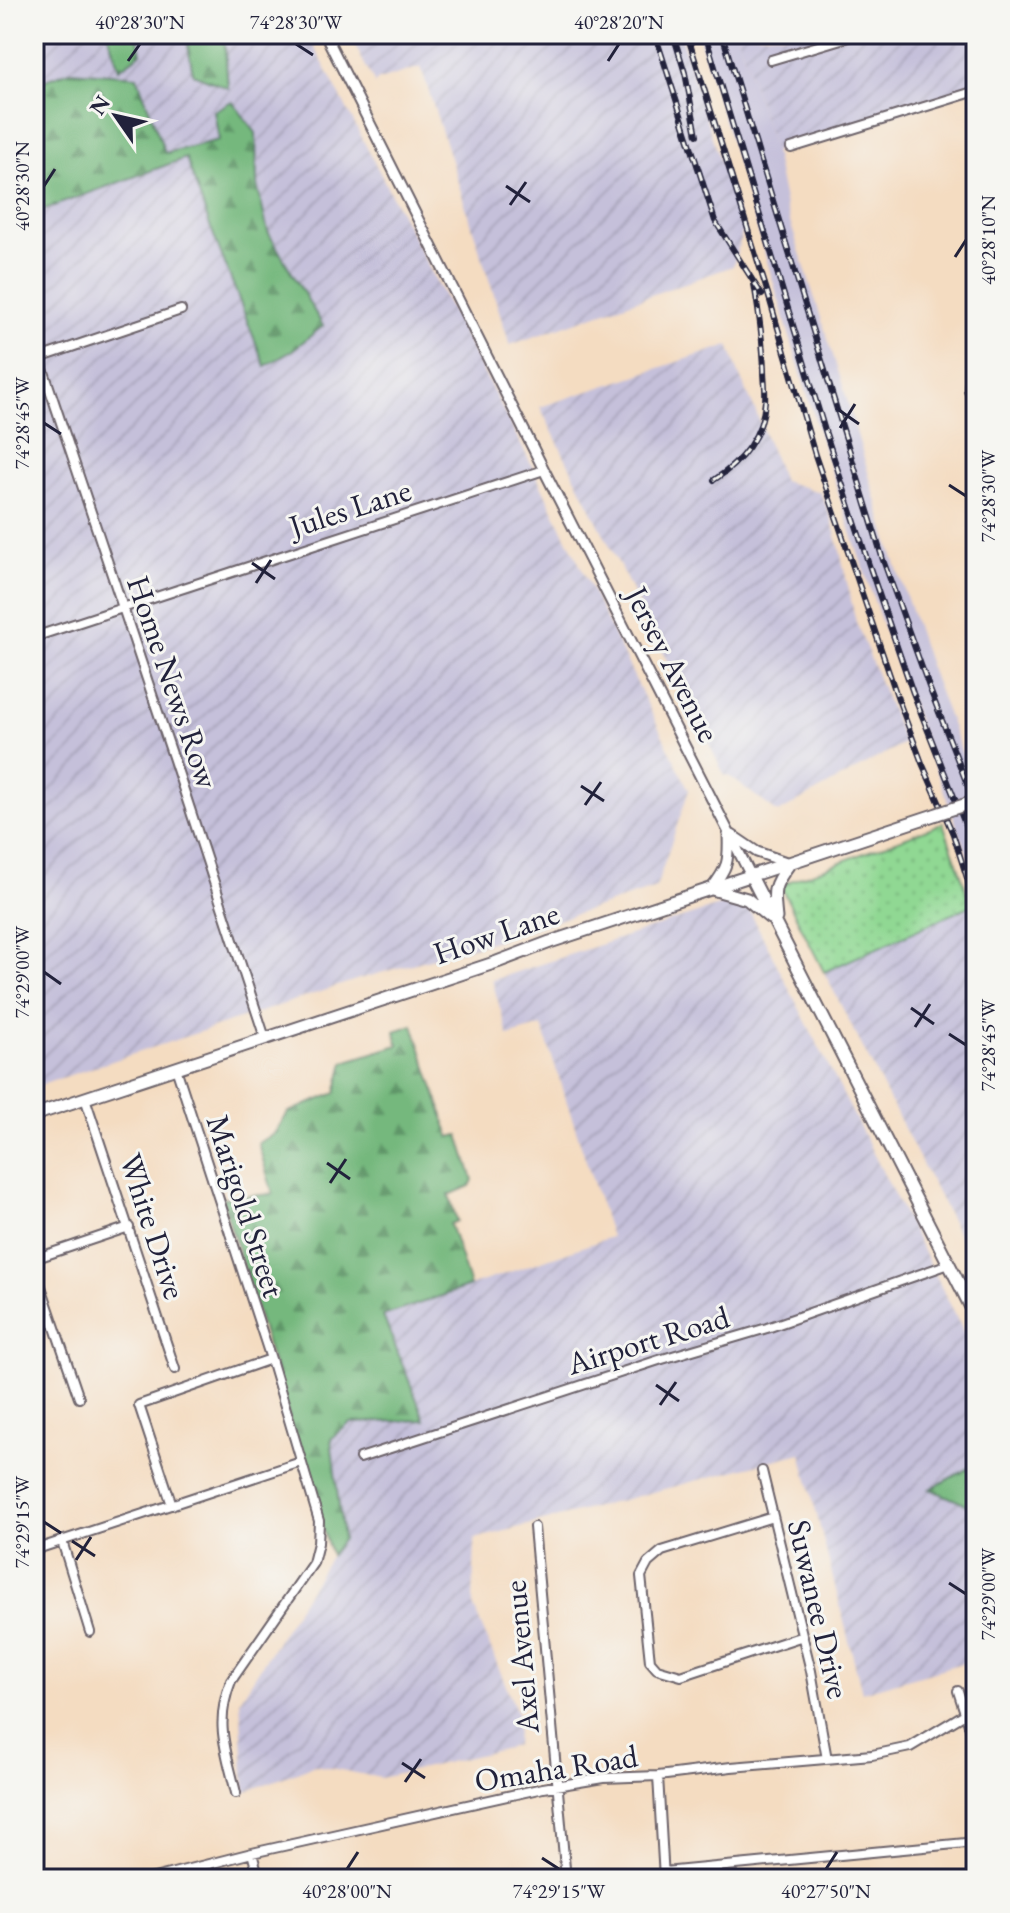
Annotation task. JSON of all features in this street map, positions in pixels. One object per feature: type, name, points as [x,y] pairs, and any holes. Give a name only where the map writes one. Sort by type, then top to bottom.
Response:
[{"type":"main road","name":"How Lane","points":[[34,1115],[976,801]]},
{"type":"main road","points":[[776,924],[774,889],[789,863]]},
{"type":"main road","name":"Jersey Avenue","points":[[751,876],[976,1317]]},
{"type":"main road","points":[[711,889],[747,899],[776,924]]},
{"type":"street","name":"Jersey Avenue","points":[[325,34],[751,876]]},
{"type":"street","points":[[771,60],[858,34]]},
{"type":"street","points":[[791,148],[976,91]]},
{"type":"street","points":[[39,358],[181,310]]},
{"type":"street","points":[[976,330],[969,390],[976,407]]},
{"type":"street","name":"Home News Row","points":[[34,342],[265,1038]]},
{"type":"street","name":"Jules Lane","points":[[34,637],[544,470]]},
{"type":"street","points":[[728,831],[757,852],[789,863]]},
{"type":"street","points":[[711,889],[728,862],[728,831]]},
{"type":"street","name":"Marigold Street","points":[[176,1068],[271,1359],[319,1521],[313,1563],[231,1681],[224,1699],[221,1720],[223,1738],[236,1793]]},
{"type":"street","name":"White Drive","points":[[85,1098],[175,1369]]},
{"type":"street","points":[[34,1259],[129,1227]]},
{"type":"street","name":"Airport Road","points":[[360,1458],[767,1328],[949,1264]]},
{"type":"street","points":[[34,1266],[79,1398]]},
{"type":"street","points":[[172,1505],[139,1405],[271,1359]]},
{"type":"street","points":[[34,1550],[301,1462]]},
{"type":"street","name":"Suwanee Drive","points":[[762,1471],[811,1671],[827,1759]]},
{"type":"street","points":[[773,1517],[662,1551],[648,1563],[641,1576],[650,1661],[657,1669],[681,1676],[803,1636]]},
{"type":"street","name":"Axel Avenue","points":[[534,1527],[566,1879]]},
{"type":"street","points":[[62,1541],[90,1632]]},
{"type":"street","points":[[958,1691],[976,1747]]},
{"type":"street","name":"Omaha Road","points":[[150,1879],[252,1853],[557,1786],[604,1778],[658,1776],[872,1755],[910,1747],[965,1714]]},
{"type":"street","points":[[658,1776],[664,1876],[976,1842]]},
{"type":"street","points":[[252,1853],[259,1879]]},
{"type":"shaded area","points":[[34,34],[186,34],[193,74],[227,88],[224,34],[308,34],[530,462],[689,790],[656,888],[494,941],[359,979],[34,1087],[34,213],[186,158],[265,366],[323,326],[268,232],[257,185],[256,133],[232,101],[214,111],[219,140],[165,153],[137,76],[70,71],[34,84]]},
{"type":"shaded area","points":[[349,34],[680,34],[743,230],[733,266],[510,345],[421,67],[376,81],[375,84]]},
{"type":"shaded area","points":[[698,34],[737,34],[774,151],[785,206],[843,386],[889,544],[929,665],[976,790],[976,877],[888,642],[854,541]]},
{"type":"shaded area","points":[[737,34],[976,34],[976,89],[774,151]]},
{"type":"shaded area","points":[[729,345],[783,481],[820,492],[839,546],[856,622],[904,743],[778,813],[728,775],[725,776],[540,407]]},
{"type":"shaded area","points":[[743,898],[976,1355],[976,1464],[930,1489],[976,1509],[976,1659],[862,1692],[801,1453],[475,1539],[473,1605],[518,1715],[516,1746],[381,1778],[315,1765],[245,1792],[240,1700],[343,1539],[331,1439],[350,1423],[383,1316],[611,1237],[542,1026],[508,1036],[492,980]]},
{"type":"shaded area","points":[[970,906],[976,921],[976,1269],[824,972]]},
{"type":"green space","points":[[108,34],[137,34],[141,53],[119,69]]},
{"type":"green space","points":[[186,34],[224,34],[228,88],[193,74]]},
{"type":"green space","points":[[70,71],[137,76],[165,153],[219,140],[214,111],[232,101],[256,133],[257,185],[268,232],[323,326],[290,352],[265,366],[186,158],[34,213],[34,84]]},
{"type":"green space","points":[[943,823],[970,906],[824,972],[780,885]]},
{"type":"green space","points":[[413,1025],[450,1137],[459,1135],[473,1180],[470,1186],[449,1195],[457,1221],[450,1224],[470,1286],[383,1316],[425,1420],[350,1423],[331,1439],[343,1539],[331,1555],[222,1198],[273,1194],[258,1143],[273,1135],[289,1112],[336,1093],[344,1062],[398,1045],[395,1031]]},
{"type":"green space","points":[[976,1464],[976,1509],[930,1489]]},
{"type":"railway","points":[[655,34],[715,221],[762,295]]},
{"type":"railway","points":[[673,34],[685,73],[697,135]]},
{"type":"railway","points":[[687,34],[815,455],[898,699],[953,834],[976,906]]},
{"type":"railway","points":[[705,34],[826,434],[869,565],[913,693],[976,852]]},
{"type":"railway","points":[[722,34],[883,560],[976,807]]},
{"type":"railway","points":[[714,480],[742,456],[755,436],[763,413],[763,348],[754,284]]}]
